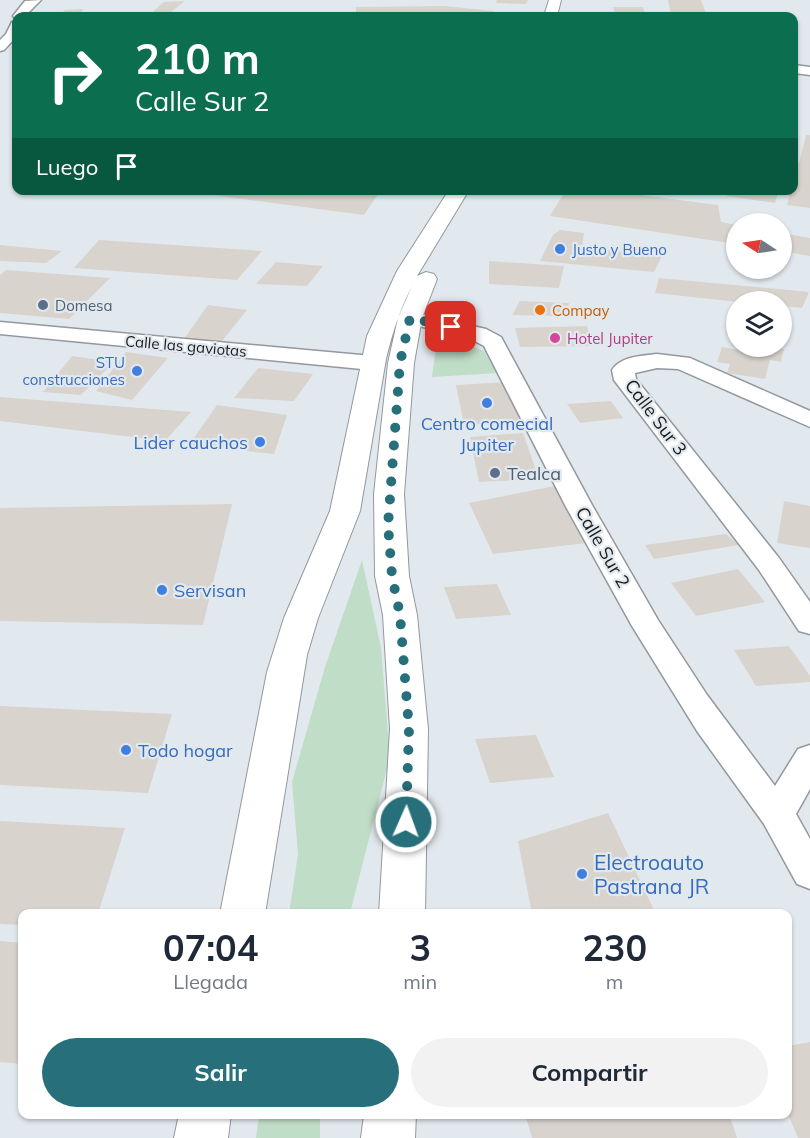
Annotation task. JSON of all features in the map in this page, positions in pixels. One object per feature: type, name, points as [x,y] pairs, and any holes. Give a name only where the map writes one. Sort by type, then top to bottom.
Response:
[{"type":"main road","points":[[243,909],[266,788],[278,700],[303,611],[332,546],[345,509],[372,363],[382,327],[406,272],[456,195]]},
{"type":"main road","points":[[402,909],[409,729],[400,615],[392,576],[388,525],[400,363],[418,294],[440,249],[472,195]]},
{"type":"main road","points":[[201,1138],[204,1119]]},
{"type":"main road","points":[[388,1138],[390,1119]]},
{"type":"street","points":[[23,12],[29,3],[35,0]]},
{"type":"street","points":[[0,47],[12,35]]},
{"type":"street","name":"Calle Sur 2","points":[[410,318],[478,334],[493,342],[557,466],[671,666],[777,814],[810,873]]},
{"type":"street","name":"Calle las gaviotas","points":[[0,328],[372,363]]},
{"type":"street","name":"Calle Sur 3","points":[[810,420],[682,363],[657,361],[635,364],[623,370],[625,380],[770,564],[810,624]]},
{"type":"street","points":[[777,814],[810,758]]},
{"type":"green space","points":[[438,332],[484,351],[497,373],[432,377]]},
{"type":"green space","points":[[362,560],[381,648],[390,757],[351,909],[290,909],[298,854],[292,782],[325,667]]},
{"type":"green space","points":[[258,1119],[320,1119],[320,1138],[256,1138]]},
{"type":"building","points":[[497,0],[528,0],[526,4],[496,3]]},
{"type":"building","points":[[668,0],[701,0],[706,12],[670,12]]},
{"type":"building","points":[[185,1],[171,12],[153,12],[164,2]]},
{"type":"building","points":[[445,6],[493,12],[356,12],[356,7]]},
{"type":"building","points":[[613,7],[643,7],[644,12],[614,12]]},
{"type":"building","points":[[83,9],[81,12],[63,12],[64,10]]},
{"type":"building","points":[[806,135],[810,135],[810,208],[787,205],[790,195],[798,195],[799,163]]},
{"type":"building","points":[[213,195],[378,195],[364,215]]},
{"type":"building","points":[[563,195],[641,195],[718,205],[721,222],[726,223],[726,242],[550,216]]},
{"type":"building","points":[[727,195],[777,195],[775,203]]},
{"type":"building","points":[[560,230],[584,233],[582,247],[662,256],[654,272],[540,261],[553,235]]},
{"type":"building","points":[[792,235],[810,238],[810,256],[792,253]]},
{"type":"building","points":[[99,240],[262,251],[237,280],[74,268]]},
{"type":"building","points":[[0,245],[62,251],[46,263],[0,261]]},
{"type":"building","points":[[489,261],[564,266],[559,288],[489,284]]},
{"type":"building","points":[[276,262],[323,266],[307,286],[256,284]]},
{"type":"building","points":[[6,270],[110,278],[69,319],[0,313],[0,275]]},
{"type":"building","points":[[659,278],[809,292],[802,308],[792,307],[792,291],[726,291],[726,301],[655,293]]},
{"type":"building","points":[[520,301],[569,303],[566,316],[512,315]]},
{"type":"building","points":[[208,305],[247,310],[218,346],[184,339]]},
{"type":"building","points":[[587,326],[593,346],[520,347],[515,328]]},
{"type":"building","points":[[722,347],[726,348],[726,357],[782,357],[781,362],[770,360],[765,379],[727,373],[730,364],[717,362]]},
{"type":"building","points":[[126,352],[168,358],[132,400],[96,391]]},
{"type":"building","points":[[72,356],[114,362],[81,395],[43,392]]},
{"type":"building","points":[[258,368],[313,374],[294,401],[234,398]]},
{"type":"building","name":"Centro comecial Jupiter","points":[[507,382],[520,422],[464,425],[456,385]]},
{"type":"building","points":[[0,397],[191,412],[165,441],[0,421]]},
{"type":"building","points":[[611,401],[623,418],[580,423],[567,404]]},
{"type":"building","points":[[217,405],[287,415],[274,454],[189,445]]},
{"type":"building","points":[[523,433],[539,479],[479,482],[470,437]]},
{"type":"building","points":[[555,486],[586,543],[493,554],[469,503]]},
{"type":"building","points":[[784,501],[810,506],[810,548],[777,543]]},
{"type":"building","points":[[232,504],[203,625],[0,621],[0,508]]},
{"type":"building","points":[[726,534],[739,545],[654,559],[645,545]]},
{"type":"building","points":[[738,569],[765,602],[696,616],[671,583]]},
{"type":"building","points":[[497,584],[511,615],[456,619],[444,587]]},
{"type":"building","points":[[789,646],[810,676],[810,682],[756,686],[734,650]]},
{"type":"building","points":[[0,706],[172,714],[148,793],[0,785]]},
{"type":"building","points":[[536,735],[554,777],[490,783],[475,739]]},
{"type":"building","points":[[608,813],[654,909],[531,909],[518,841]]},
{"type":"building","points":[[0,821],[125,828],[100,909],[18,909],[18,925],[0,924]]},
{"type":"building","points":[[0,941],[18,943],[18,1064],[0,1062]]},
{"type":"building","points":[[810,1042],[810,1138],[798,1138],[790,1119],[792,1119],[792,1045]]},
{"type":"building","points":[[526,1119],[731,1119],[737,1138],[532,1138]]},
{"type":"place","name":"Justo y Bueno","points":[[560,249]]},
{"type":"place","name":"Domesa","points":[[43,305]]},
{"type":"place","name":"Compay","points":[[540,310]]},
{"type":"place","name":"Hotel Jupiter","points":[[555,338]]},
{"type":"place","name":"STU construcciones","points":[[137,371]]},
{"type":"place","name":"Centro comecial Jupiter","points":[[487,403]]},
{"type":"place","name":"Lider cauchos","points":[[260,442]]},
{"type":"place","name":"Tealca","points":[[495,473]]},
{"type":"place","name":"Servisan","points":[[162,590]]},
{"type":"place","name":"Todo hogar","points":[[126,750]]},
{"type":"place","name":"Electroauto Pastrana JR","points":[[582,874]]},
{"type":"route","points":[[406,822],[409,729],[400,615],[392,576],[388,525],[394,429],[400,363],[410,318],[451,327]]}]
